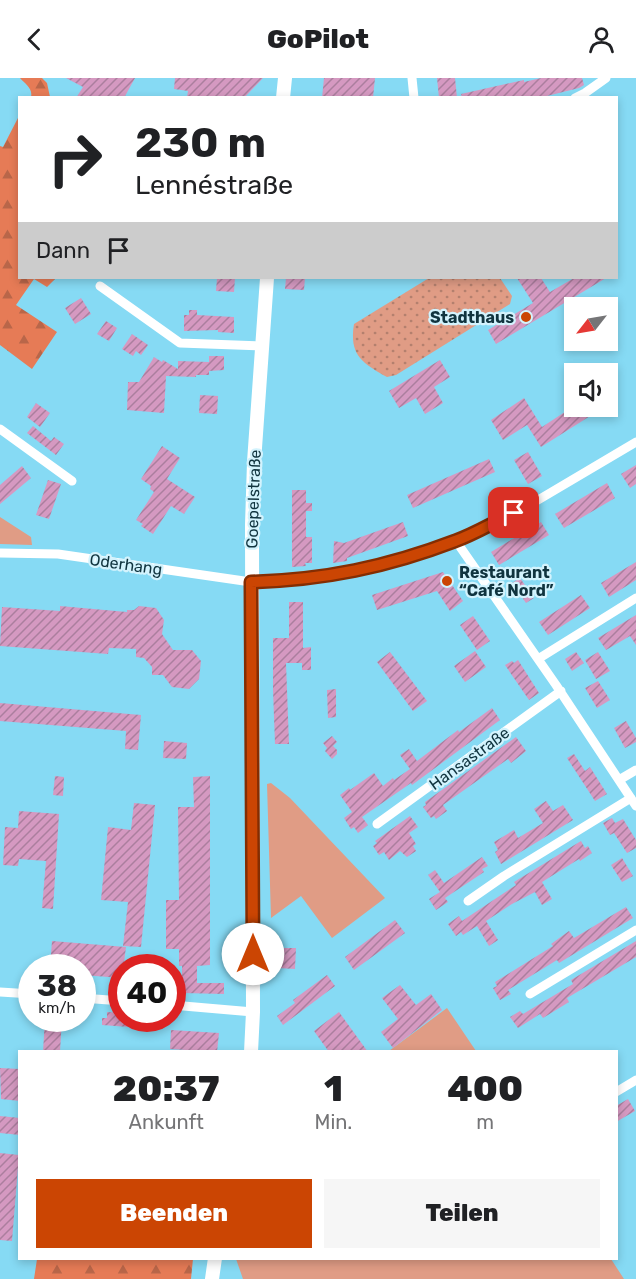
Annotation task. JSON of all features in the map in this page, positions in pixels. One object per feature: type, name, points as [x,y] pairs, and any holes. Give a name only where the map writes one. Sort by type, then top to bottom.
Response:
[{"type":"street","points":[[283,96],[285,78]]},
{"type":"street","points":[[412,78],[414,96]]},
{"type":"street","points":[[579,96],[606,78]]},
{"type":"street","name":"Goepelstraße","points":[[251,1050],[253,1012],[251,582],[254,462],[267,279]]},
{"type":"street","points":[[100,286],[180,343],[261,346]]},
{"type":"street","points":[[0,429],[72,481]]},
{"type":"street","name":"Oderhang","points":[[0,553],[57,554],[251,582],[302,579],[368,569],[456,541],[533,503],[636,442]]},
{"type":"street","points":[[456,541],[634,802],[504,876],[468,901]]},
{"type":"street","points":[[538,659],[636,598]]},
{"type":"street","name":"Hansastraße","points":[[377,824],[561,692]]},
{"type":"street","points":[[619,780],[636,770]]},
{"type":"street","points":[[530,994],[636,930]]},
{"type":"street","points":[[0,992],[18,993]]},
{"type":"street","points":[[186,1006],[253,1012]]},
{"type":"street","points":[[618,1091],[636,1080]]},
{"type":"street","points":[[212,1279],[215,1260]]},
{"type":"shaded area","points":[[427,279],[501,279],[512,296],[510,304],[396,375],[387,377],[359,357],[354,343],[354,324]]},
{"type":"shaded area","points":[[0,517],[31,537],[32,545],[0,544]]},
{"type":"shaded area","points":[[271,783],[290,798],[385,898],[332,938],[301,896],[271,918],[267,784]]},
{"type":"shaded area","points":[[447,1008],[475,1050],[390,1050]]},
{"type":"shaded area","points":[[236,1260],[612,1260],[624,1279],[243,1279]]},
{"type":"green space","points":[[20,78],[42,78],[47,83],[50,96],[31,96],[30,89]]},
{"type":"green space","points":[[18,118],[18,279],[34,279],[16,305],[57,332],[32,369],[0,345],[0,146],[3,147]]},
{"type":"green space","points":[[34,279],[55,279],[47,287]]},
{"type":"green space","points":[[37,1260],[193,1260],[191,1279],[34,1279]]},
{"type":"building","points":[[66,78],[135,78],[125,96],[77,96],[83,87]]},
{"type":"building","points":[[175,78],[263,78],[246,96],[187,96],[188,91],[174,89]]},
{"type":"building","points":[[324,78],[375,78],[373,96],[322,96]]},
{"type":"building","points":[[437,78],[455,78],[457,96],[439,96]]},
{"type":"building","points":[[541,78],[582,78],[584,85],[547,96],[462,96],[461,94],[524,80],[524,82]]},
{"type":"building","points":[[217,279],[235,279],[234,292],[216,291]]},
{"type":"building","points":[[286,279],[305,279],[304,290],[285,289]]},
{"type":"building","name":"Stadthaus","points":[[518,279],[542,279],[550,292],[572,279],[604,279],[574,297],[564,297],[564,303],[496,344],[488,330],[533,303]]},
{"type":"building","points":[[81,298],[91,314],[75,324],[65,308]]},
{"type":"building","points":[[189,310],[197,310],[197,315],[234,317],[234,333],[218,332],[218,330],[184,331],[184,315],[189,315]]},
{"type":"building","points":[[106,321],[117,328],[109,341],[97,334]]},
{"type":"building","points":[[132,334],[148,345],[141,355],[136,351],[133,356],[122,349]]},
{"type":"building","points":[[209,356],[224,356],[224,370],[209,371],[209,375],[196,375],[196,377],[166,376],[164,413],[127,410],[128,382],[139,382],[154,357],[178,369],[178,361],[209,362]]},
{"type":"building","points":[[440,360],[450,377],[434,387],[443,403],[425,414],[416,398],[399,408],[389,391]]},
{"type":"building","points":[[200,395],[218,396],[217,414],[199,413]]},
{"type":"building","points":[[524,398],[542,427],[564,413],[564,417],[589,417],[541,447],[527,425],[503,440],[491,420]]},
{"type":"building","points":[[36,403],[50,413],[40,427],[27,417]]},
{"type":"building","points":[[33,426],[51,441],[54,437],[64,444],[56,455],[27,433]]},
{"type":"building","points":[[162,446],[180,458],[167,479],[195,497],[184,514],[171,506],[153,534],[136,520],[154,492],[150,489],[151,486],[141,479]]},
{"type":"building","points":[[528,452],[542,476],[528,484],[514,460]]},
{"type":"building","points":[[489,459],[495,472],[413,508],[407,495]]},
{"type":"building","points":[[636,465],[636,484],[630,488],[621,474]]},
{"type":"building","points":[[22,466],[31,478],[0,504],[0,485]]},
{"type":"building","points":[[48,480],[61,484],[49,519],[36,515]]},
{"type":"building","points":[[607,483],[615,498],[564,528],[555,514]]},
{"type":"building","points":[[292,490],[306,490],[306,503],[312,503],[312,511],[306,511],[306,537],[312,537],[312,563],[305,563],[306,566],[292,567]]},
{"type":"building","points":[[403,522],[408,536],[347,558],[347,561],[333,563],[334,541],[344,543]]},
{"type":"building","points":[[541,522],[549,535],[499,565],[491,552]]},
{"type":"building","points":[[636,562],[636,580],[609,597],[601,583]]},
{"type":"building","points":[[443,572],[463,601],[450,611],[437,591],[377,610],[372,595]]},
{"type":"building","points":[[520,578],[534,598],[526,603],[512,583]]},
{"type":"building","points":[[581,595],[590,608],[548,635],[539,622]]},
{"type":"building","points":[[289,602],[303,602],[303,648],[311,647],[311,670],[302,670],[302,663],[286,663],[289,744],[275,744],[273,638],[289,638]]},
{"type":"building","points":[[60,606],[127,612],[139,606],[156,608],[164,620],[162,634],[173,650],[192,650],[201,661],[199,679],[189,689],[172,687],[163,675],[152,675],[152,667],[144,658],[136,657],[136,649],[109,648],[108,654],[0,646],[2,607],[60,611]]},
{"type":"building","points":[[636,615],[636,645],[630,636],[606,650],[598,638]]},
{"type":"building","points":[[473,616],[490,641],[477,650],[460,625]]},
{"type":"building","points":[[475,651],[486,667],[465,682],[454,666]]},
{"type":"building","points":[[390,652],[427,701],[413,711],[377,662]]},
{"type":"building","points":[[576,652],[584,663],[572,671],[565,659]]},
{"type":"building","points":[[598,652],[610,671],[596,679],[585,660]]},
{"type":"building","points":[[518,660],[539,693],[529,700],[505,665]]},
{"type":"building","points":[[598,681],[610,700],[597,708],[585,688]]},
{"type":"building","points":[[336,689],[336,717],[328,718],[327,690]]},
{"type":"building","points":[[0,703],[141,715],[138,750],[125,749],[126,731],[0,721]]},
{"type":"building","points":[[492,708],[500,720],[412,785],[411,783],[362,817],[368,825],[358,833],[354,827],[351,829],[344,818],[352,812],[340,795],[374,773],[383,786],[393,778],[394,780],[410,769],[400,755],[409,749],[417,761]]},
{"type":"building","points":[[626,721],[636,742],[625,748],[614,728]]},
{"type":"building","points":[[332,736],[337,742],[333,746],[337,754],[332,759],[325,751],[327,748],[323,743]]},
{"type":"building","points":[[516,737],[526,751],[511,763],[508,759],[443,805],[447,811],[436,819],[434,816],[431,818],[423,807],[426,805],[425,802]]},
{"type":"building","points":[[164,741],[187,743],[186,759],[163,758]]},
{"type":"building","points":[[574,754],[585,771],[590,767],[607,794],[595,801],[567,758]]},
{"type":"building","points":[[55,776],[64,777],[63,796],[53,795]]},
{"type":"building","points":[[210,776],[210,965],[197,966],[197,983],[224,983],[224,994],[186,993],[186,954],[179,954],[179,949],[166,949],[166,900],[179,900],[178,807],[194,807],[193,777]]},
{"type":"building","points":[[546,801],[553,811],[563,805],[573,820],[501,864],[495,852],[498,850],[494,842],[514,830],[518,838],[543,823],[534,809]]},
{"type":"building","points":[[134,803],[155,805],[141,947],[123,946],[128,902],[101,900],[108,827],[131,830]]},
{"type":"building","points":[[19,811],[59,814],[53,909],[42,908],[46,861],[19,859],[18,866],[3,865],[5,827],[18,828]]},
{"type":"building","points":[[410,816],[418,827],[409,833],[416,844],[413,846],[416,851],[407,857],[400,851],[389,860],[384,852],[379,855],[373,846],[377,843],[375,841]]},
{"type":"building","points":[[612,818],[615,823],[623,819],[636,840],[636,848],[627,853],[614,833],[610,835],[603,823]]},
{"type":"building","points":[[581,841],[592,853],[542,882],[552,899],[542,905],[535,892],[486,921],[498,940],[489,946],[477,926],[463,935],[461,932],[456,936],[448,924],[459,916],[462,921],[516,885],[514,882]]},
{"type":"building","points":[[482,857],[488,866],[482,869],[484,872],[445,898],[448,902],[436,910],[429,899],[440,892],[428,875],[435,870],[444,883]]},
{"type":"building","points":[[622,858],[633,876],[622,882],[611,865]]},
{"type":"building","points":[[626,907],[633,918],[559,963],[557,960],[508,990],[511,994],[500,1000],[493,988],[497,986],[495,982],[553,946],[551,944],[569,931],[574,938]]},
{"type":"building","points":[[395,920],[405,933],[354,970],[345,957]]},
{"type":"building","points":[[52,941],[126,947],[125,954],[108,954],[108,977],[96,976],[96,954],[51,954]]},
{"type":"building","points":[[636,941],[636,957],[567,998],[569,1002],[543,1018],[540,1014],[518,1028],[510,1017],[520,1011],[523,1014],[573,984],[571,980]]},
{"type":"building","points":[[279,948],[296,948],[295,969],[278,968]]},
{"type":"building","points":[[327,975],[335,986],[283,1025],[277,1016],[295,1003],[293,1000]]},
{"type":"building","points":[[400,985],[416,1005],[431,994],[442,1010],[393,1048],[381,1032],[398,1019],[382,998]]},
{"type":"building","points":[[108,1012],[108,1025],[102,1025],[102,1018],[107,1018]]},
{"type":"building","points":[[339,1012],[367,1050],[328,1050],[314,1031]]},
{"type":"building","points":[[44,1032],[61,1032],[60,1050],[43,1050]]},
{"type":"building","points":[[171,1032],[219,1033],[217,1050],[170,1049]]},
{"type":"building","points":[[0,1068],[18,1069],[18,1101],[1,1099]]},
{"type":"building","points":[[628,1099],[635,1111],[618,1121],[618,1105]]},
{"type":"building","points":[[0,1116],[18,1118],[18,1135],[0,1133]]},
{"type":"building","points":[[0,1153],[18,1155],[18,1167],[12,1241],[0,1240]]},
{"type":"place","name":"Stadthaus","points":[[526,317]]},
{"type":"place","name":"Restaurant “Café Nord”","points":[[447,581]]},
{"type":"route","points":[[253,954],[251,582],[334,576],[368,569],[456,541],[514,513]]}]
